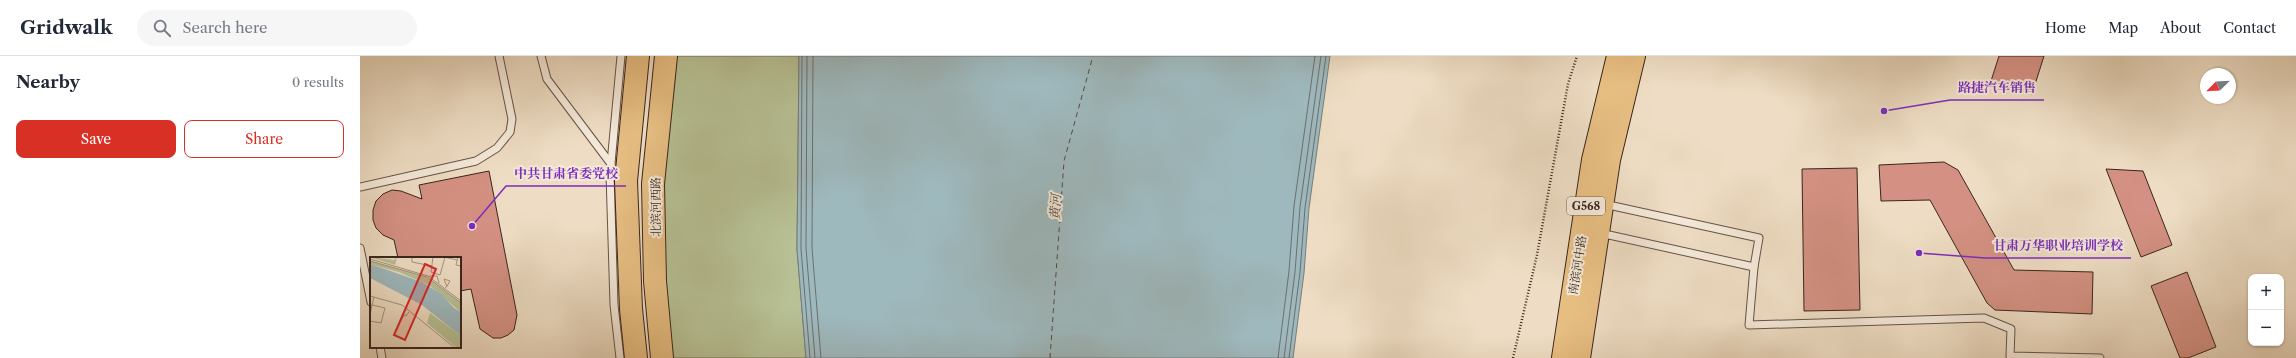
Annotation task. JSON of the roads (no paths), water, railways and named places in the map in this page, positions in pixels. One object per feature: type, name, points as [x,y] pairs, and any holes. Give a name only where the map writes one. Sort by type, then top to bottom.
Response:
[{"type":"main road","points":[[636,358],[631,309],[626,181],[638,56]]},
{"type":"main road","name":"北滨河西路","points":[[662,358],[655,281],[654,184],[666,56]]},
{"type":"main road","name":"南滨河中路","points":[[1563,358],[1593,160],[1618,56]]},
{"type":"main road","name":"南滨河中路","points":[[1579,358],[1609,160],[1634,56]]},
{"type":"lane","points":[[360,187],[476,161],[497,148],[510,132],[512,119],[499,56]]},
{"type":"lane","points":[[541,56],[547,79],[626,181]]},
{"type":"lane","points":[[620,358],[614,304],[611,163],[621,56]]},
{"type":"lane","points":[[1602,203],[1759,238],[1754,267],[1749,325],[1984,318],[2011,329],[2010,356],[2100,358]]},
{"type":"lane","points":[[1599,232],[1754,267]]},
{"type":"lane","points":[[360,248],[370,297]]},
{"type":"lane","points":[[380,348],[382,358]]},
{"type":"water","name":"黄河","points":[[799,56],[1330,56],[1309,208],[1304,273],[1293,358],[806,358],[797,249]]},
{"type":"place","name":"路捷汽车销售","points":[[1884,111]]},
{"type":"place","name":"中共甘肃省委党校","points":[[472,226]]},
{"type":"place","name":"甘肃万华职业培训学校","points":[[1919,253]]}]
